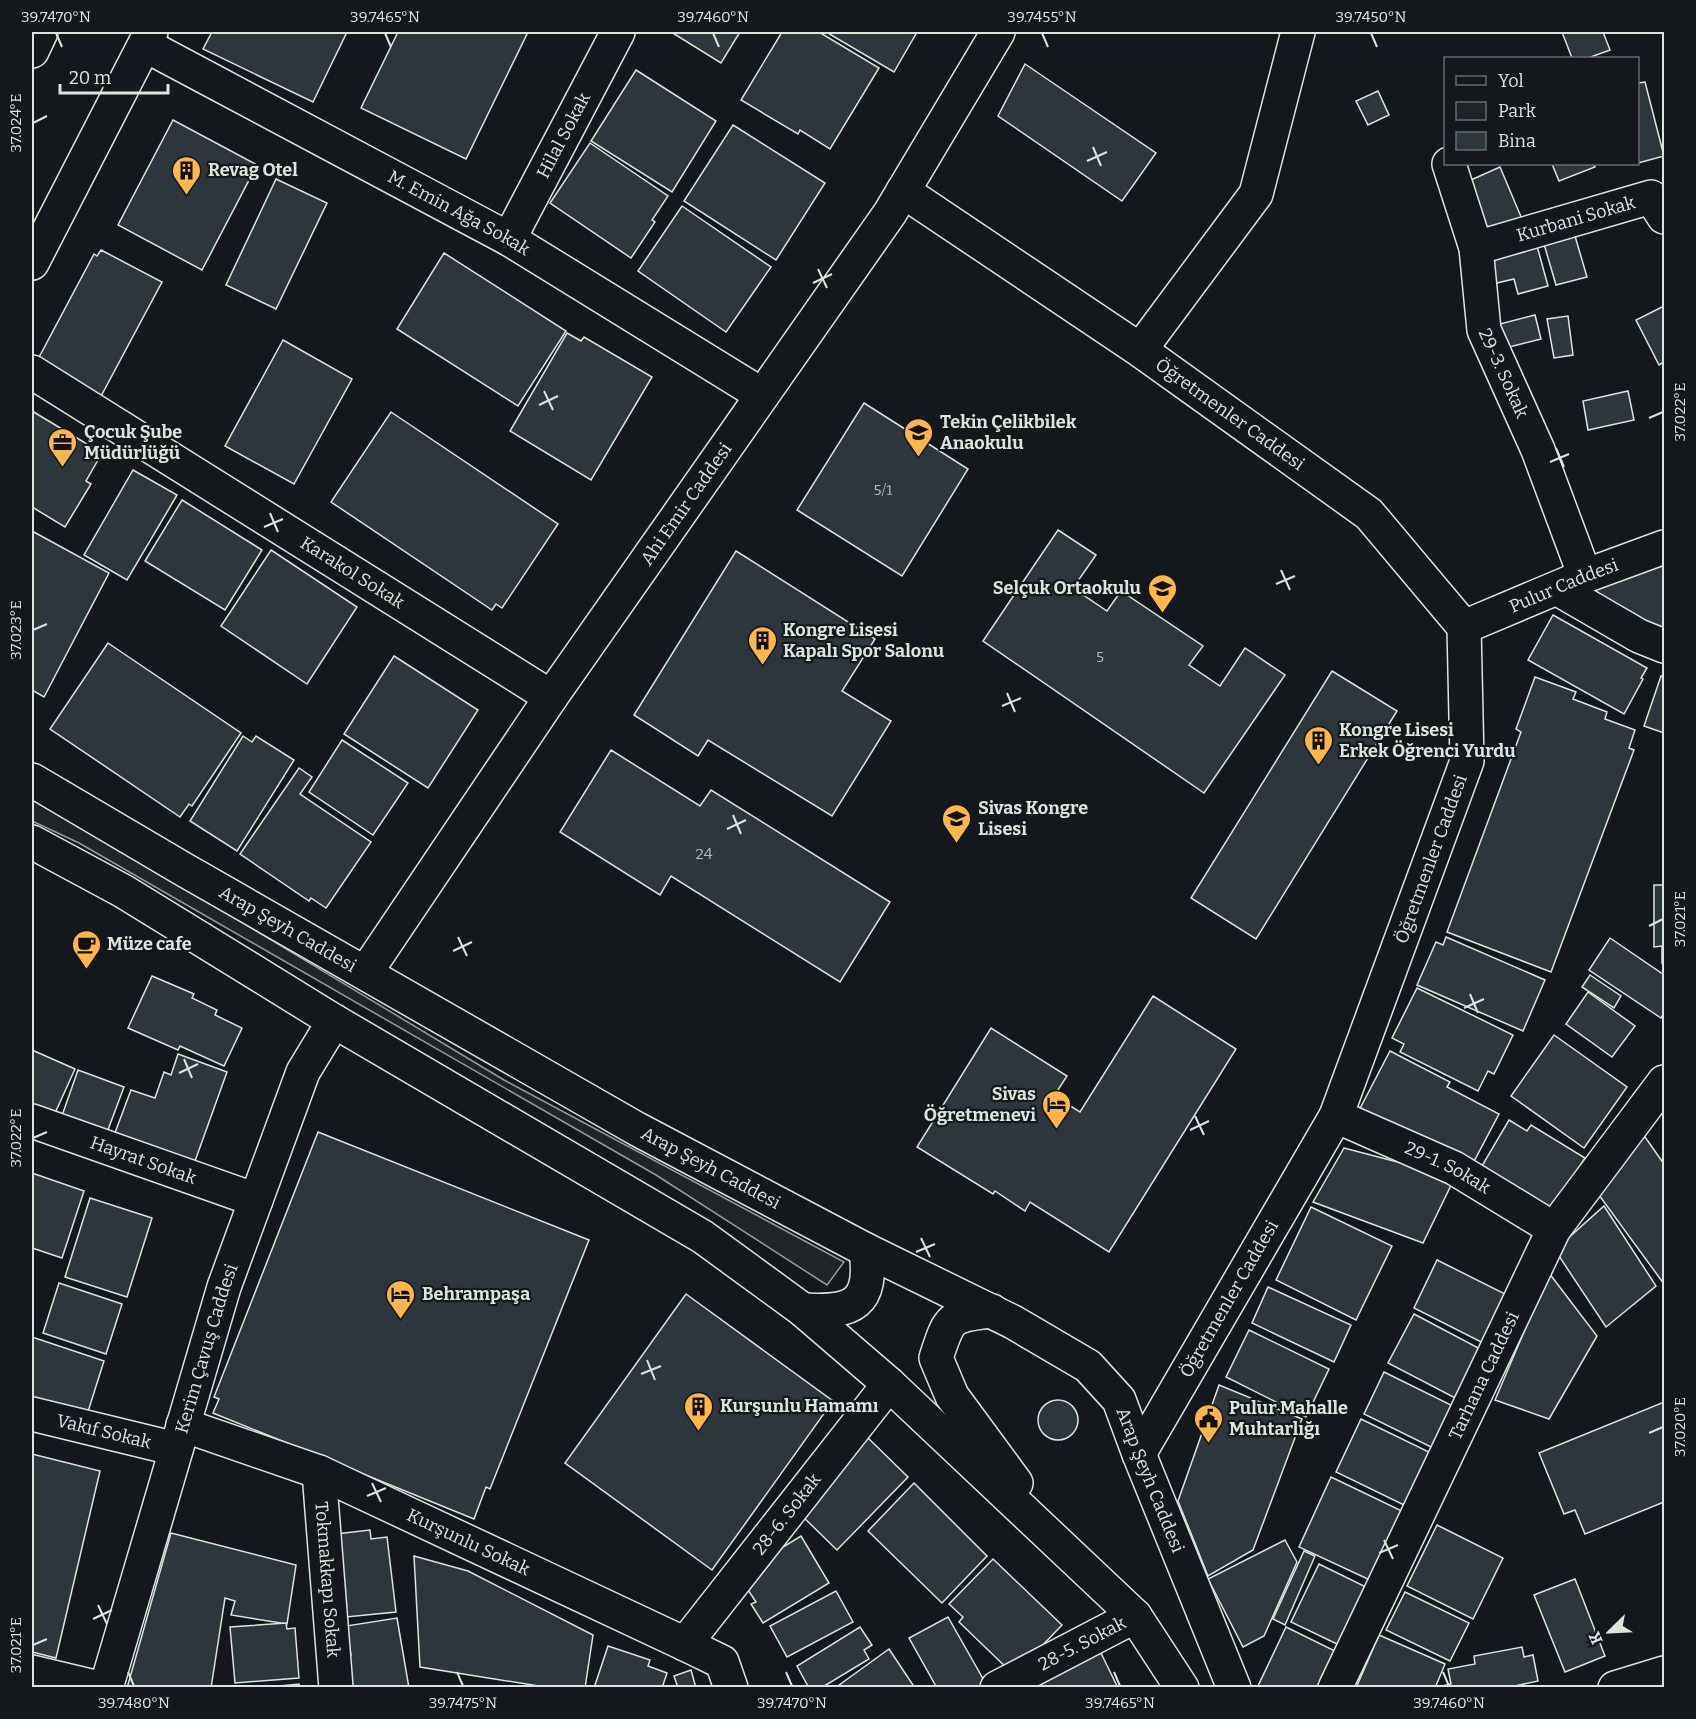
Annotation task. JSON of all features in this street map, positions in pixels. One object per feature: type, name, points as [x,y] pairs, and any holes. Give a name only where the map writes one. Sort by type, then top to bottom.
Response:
[{"type":"street","points":[[32,51],[41,32]]},
{"type":"street","name":"Hilal Sokak","points":[[508,239],[618,32]]},
{"type":"street","name":"Ahi Emir Caddesi","points":[[366,972],[551,697],[890,213],[998,32]]},
{"type":"street","points":[[1140,350],[1256,194],[1298,32]]},
{"type":"street","points":[[32,263],[148,38]]},
{"type":"street","name":"M. Emin Ağa Sokak","points":[[148,38],[508,239],[762,395]]},
{"type":"street","name":"29-3. Sokak","points":[[1449,165],[1476,248],[1484,330],[1538,450],[1571,583]]},
{"type":"street","name":"Öğretmenler Caddesi","points":[[903,191],[1140,350],[1369,514],[1464,627],[1467,761],[1336,1116],[1139,1454]]},
{"type":"street","name":"Kurbani Sokak","points":[[1476,248],[1651,198],[1665,217]]},
{"type":"street","name":"Karakol Sokak","points":[[32,372],[551,697]]},
{"type":"street","name":"Pulur Caddesi","points":[[1464,627],[1571,583],[1665,548]]},
{"type":"street","points":[[1571,583],[1639,636],[1665,646]]},
{"type":"street","name":"Arap Şeyh Caddesi","points":[[32,780],[637,1130],[866,1250],[992,1311],[1088,1366],[1119,1400],[1234,1688]]},
{"type":"street","points":[[32,842],[123,891],[334,1021],[703,1237],[802,1310],[888,1383],[1135,1616],[1182,1688]]},
{"type":"street","name":"Kerim Çavuş Caddesi","points":[[106,1688],[224,1287],[303,1072],[334,1021]]},
{"type":"street","name":"Tarhana Caddesi","points":[[1335,1688],[1554,1229],[1660,1104]]},
{"type":"street","name":"29-1. Sokak","points":[[1336,1116],[1454,1168],[1554,1229]]},
{"type":"street","name":"Hayrat Sokak","points":[[32,1121],[256,1200]]},
{"type":"street","points":[[802,1310],[819,1311],[851,1306],[863,1296],[869,1271],[866,1250]]},
{"type":"street","points":[[992,1311],[963,1313],[946,1326],[936,1358],[952,1396],[1063,1548]]},
{"type":"street","name":"28-6. Sokak","points":[[685,1644],[888,1383]]},
{"type":"street","name":"Vakıf Sokak","points":[[32,1414],[180,1437]]},
{"type":"street","name":"Kurşunlu Sokak","points":[[180,1437],[319,1473],[722,1662],[731,1688]]},
{"type":"street","name":"Tokmakkapı Sokak","points":[[319,1473],[336,1688]]},
{"type":"street","name":"28-5. Sokak","points":[[997,1688],[1135,1616]]},
{"type":"street","points":[[32,1672],[99,1688]]},
{"type":"street","points":[[1615,1688],[1665,1673]]},
{"type":"green space","points":[[32,796],[504,1080],[844,1262],[827,1285],[656,1175],[79,843],[32,821]]},
{"type":"building","points":[[212,32],[347,32],[313,102],[203,49]]},
{"type":"building","points":[[398,32],[528,32],[466,159],[361,108]]},
{"type":"building","points":[[671,32],[740,32],[721,63]]},
{"type":"building","points":[[782,32],[819,32],[879,68],[830,149],[800,130],[798,134],[741,100]]},
{"type":"building","points":[[826,32],[917,32],[894,72]]},
{"type":"building","points":[[1562,32],[1603,32],[1610,50],[1591,57],[1572,57]]},
{"type":"building","points":[[1025,64],[1156,153],[1122,201],[998,116]]},
{"type":"building","points":[[636,70],[716,121],[672,192],[591,141]]},
{"type":"building","points":[[1645,82],[1664,156],[1639,163],[1639,83]]},
{"type":"building","points":[[1378,91],[1389,115],[1368,125],[1356,101]]},
{"type":"building","name":"Revag Otel","points":[[173,120],[257,165],[202,270],[118,225]]},
{"type":"building","points":[[733,125],[825,183],[776,260],[684,201]]},
{"type":"building","points":[[590,143],[668,196],[652,220],[655,222],[631,258],[550,203]]},
{"type":"building","points":[[1552,165],[1594,165],[1595,167],[1559,181]]},
{"type":"building","points":[[1500,167],[1522,219],[1484,235],[1462,184]]},
{"type":"building","points":[[276,179],[327,203],[276,309],[226,285]]},
{"type":"building","points":[[682,206],[771,267],[726,332],[638,271]]},
{"type":"building","points":[[1575,236],[1587,277],[1556,285],[1544,244]]},
{"type":"building","points":[[1537,246],[1548,286],[1518,294],[1514,279],[1484,286],[1478,262]]},
{"type":"building","points":[[101,250],[162,282],[100,398],[36,363],[94,254],[97,256]]},
{"type":"building","points":[[444,253],[566,331],[518,406],[397,329]]},
{"type":"building","points":[[1664,306],[1664,362],[1659,365],[1636,320]]},
{"type":"building","points":[[1535,315],[1541,339],[1505,348],[1500,324]]},
{"type":"building","points":[[1568,316],[1573,355],[1554,358],[1547,319]]},
{"type":"building","points":[[567,333],[581,341],[584,337],[652,377],[591,480],[510,431]]},
{"type":"building","points":[[283,340],[352,379],[294,484],[225,446]]},
{"type":"building","points":[[1628,391],[1634,420],[1588,430],[1583,401]]},
{"type":"building","name":"Tekin Çelikbilek Anaokulu","points":[[864,403],[968,469],[902,576],[797,510]]},
{"type":"building","name":"Çocuk Şube Müdürlüğü","points":[[32,411],[102,453],[86,481],[91,484],[65,527],[32,507]]},
{"type":"building","points":[[391,412],[558,524],[502,608],[496,604],[492,610],[331,502]]},
{"type":"building","points":[[133,470],[177,495],[127,580],[84,555]]},
{"type":"building","points":[[182,500],[262,550],[225,610],[145,561]]},
{"type":"building","name":"Selçuk Ortaokulu","points":[[1058,530],[1096,555],[1073,588],[1107,611],[1121,591],[1203,646],[1189,665],[1220,686],[1245,648],[1285,675],[1204,793],[983,641]]},
{"type":"building","points":[[32,531],[109,573],[44,697],[32,690]]},
{"type":"building","points":[[271,550],[357,607],[307,684],[221,626]]},
{"type":"building","name":"Kongre Lisesi Kapalı Spor Salonu","points":[[736,551],[875,639],[842,691],[891,721],[832,816],[708,740],[698,756],[634,715]]},
{"type":"building","points":[[1664,561],[1664,629],[1588,600],[1587,579]]},
{"type":"building","points":[[1553,615],[1647,668],[1624,714],[1528,660]]},
{"type":"building","points":[[108,643],[241,733],[192,806],[189,804],[180,817],[50,729]]},
{"type":"building","points":[[394,656],[478,710],[428,788],[344,734]]},
{"type":"building","name":"Kongre Lisesi Erkek Öğrenci Yurdu","points":[[1332,671],[1397,711],[1256,939],[1191,898]]},
{"type":"building","points":[[1661,676],[1664,677],[1664,733],[1644,726]]},
{"type":"building","points":[[1535,677],[1576,692],[1573,699],[1607,712],[1605,719],[1635,730],[1629,748],[1634,750],[1551,972],[1447,932],[1521,732],[1516,729]]},
{"type":"building","points":[[243,736],[252,742],[256,736],[294,760],[237,851],[190,821]]},
{"type":"building","points":[[342,740],[408,783],[373,835],[309,792]]},
{"type":"building","points":[[611,750],[700,806],[711,790],[890,902],[840,982],[671,876],[660,895],[560,832]]},
{"type":"building","points":[[299,768],[312,777],[300,794],[371,842],[326,908],[311,898],[309,901],[240,854]]},
{"type":"building","points":[[1654,885],[1664,885],[1664,963],[1662,963],[1662,946],[1654,947]]},
{"type":"building","points":[[1446,937],[1545,980],[1523,1031],[1417,985],[1436,942],[1443,945]]},
{"type":"building","points":[[1610,938],[1664,975],[1664,1013],[1661,1018],[1589,970]]},
{"type":"building","points":[[1590,975],[1621,996],[1614,1008],[1582,987]]},
{"type":"building","points":[[152,976],[194,994],[192,998],[217,1010],[215,1015],[242,1028],[224,1066],[180,1046],[178,1050],[128,1028]]},
{"type":"building","points":[[1417,988],[1513,1035],[1494,1074],[1488,1071],[1478,1091],[1400,1052],[1404,1044],[1392,1038]]},
{"type":"building","points":[[1588,992],[1635,1026],[1612,1057],[1566,1024]]},
{"type":"building","name":"Sivas Öğretmenevi","points":[[1153,996],[1236,1049],[1109,1252],[1030,1202],[1025,1211],[995,1191],[993,1194],[917,1147],[991,1028],[1067,1076],[1054,1096],[1080,1112]]},
{"type":"building","points":[[1554,1035],[1627,1087],[1584,1148],[1511,1096]]},
{"type":"building","points":[[32,1050],[75,1069],[51,1122],[32,1114]]},
{"type":"building","points":[[1390,1051],[1450,1082],[1447,1087],[1499,1114],[1472,1165],[1355,1118]]},
{"type":"building","points":[[178,1054],[227,1072],[190,1175],[110,1146],[131,1090],[155,1098],[164,1072],[171,1075]]},
{"type":"building","points":[[78,1070],[124,1087],[103,1143],[58,1127]]},
{"type":"building","points":[[1509,1120],[1527,1131],[1531,1125],[1585,1158],[1547,1220],[1476,1176]]},
{"type":"building","name":"Behrampaşa","points":[[318,1132],[589,1240],[490,1489],[486,1487],[474,1519],[213,1413],[219,1399],[214,1397]]},
{"type":"building","points":[[1645,1137],[1664,1164],[1664,1284],[1596,1191],[1615,1158]]},
{"type":"building","points":[[1344,1148],[1455,1177],[1423,1243],[1313,1202]]},
{"type":"building","points":[[32,1173],[84,1191],[62,1258],[32,1248]]},
{"type":"building","points":[[90,1198],[152,1218],[127,1297],[65,1277]]},
{"type":"building","points":[[1604,1206],[1656,1286],[1606,1327],[1555,1250]]},
{"type":"building","points":[[1311,1207],[1392,1246],[1356,1320],[1276,1280]]},
{"type":"building","points":[[1437,1260],[1511,1297],[1487,1345],[1414,1308]]},
{"type":"building","points":[[1549,1273],[1597,1336],[1549,1419],[1495,1400]]},
{"type":"building","points":[[59,1283],[122,1304],[106,1354],[43,1333]]},
{"type":"building","points":[[1268,1287],[1351,1325],[1334,1362],[1252,1323]]},
{"type":"building","name":"Kurşunlu Hamamı","points":[[686,1294],[833,1401],[712,1570],[565,1463]]},
{"type":"building","points":[[1414,1314],[1484,1351],[1459,1400],[1388,1363]]},
{"type":"building","points":[[1249,1330],[1329,1369],[1306,1417],[1226,1377]]},
{"type":"building","points":[[32,1337],[104,1361],[85,1421],[32,1403]]},
{"type":"building","points":[[1384,1372],[1453,1406],[1433,1448],[1364,1414]]},
{"type":"building","points":[[1219,1385],[1302,1419],[1253,1550],[1208,1576],[1178,1501]]},
{"type":"building","points":[[1058,1400],[1072,1406],[1078,1420],[1072,1434],[1058,1440],[1044,1434],[1038,1420],[1044,1406]]},
{"type":"building","points":[[1664,1402],[1664,1502],[1585,1534],[1575,1510],[1564,1514],[1539,1453]]},
{"type":"building","points":[[1361,1419],[1433,1454],[1414,1494],[1410,1492],[1404,1505],[1336,1472]]},
{"type":"building","points":[[867,1437],[908,1477],[837,1550],[796,1510]]},
{"type":"building","points":[[32,1454],[100,1471],[56,1658],[32,1652]]},
{"type":"building","points":[[1331,1477],[1404,1512],[1372,1581],[1299,1547]]},
{"type":"building","points":[[914,1483],[987,1556],[942,1603],[868,1531]]},
{"type":"building","points":[[1437,1525],[1503,1558],[1473,1619],[1407,1586]]},
{"type":"building","points":[[370,1530],[371,1539],[387,1537],[396,1612],[346,1617],[336,1534]]},
{"type":"building","points":[[171,1533],[296,1565],[287,1624],[231,1615],[235,1601],[225,1598],[211,1688],[127,1688]]},
{"type":"building","points":[[801,1536],[829,1583],[763,1623],[751,1604],[756,1602],[742,1581],[769,1565],[765,1558]]},
{"type":"building","points":[[1285,1540],[1297,1562],[1264,1636],[1243,1647],[1208,1579]]},
{"type":"building","points":[[1304,1551],[1315,1556],[1285,1625],[1273,1619]]},
{"type":"building","points":[[414,1556],[468,1571],[593,1635],[585,1688],[551,1688],[420,1667]]},
{"type":"building","points":[[993,1559],[1062,1625],[1014,1675],[959,1622],[963,1617],[949,1604]]},
{"type":"building","points":[[1319,1564],[1366,1587],[1339,1645],[1291,1622]]},
{"type":"building","points":[[1575,1579],[1605,1656],[1565,1672],[1534,1595]]},
{"type":"building","points":[[836,1591],[853,1622],[787,1657],[770,1626]]},
{"type":"building","points":[[1405,1592],[1469,1623],[1450,1661],[1386,1630]]},
{"type":"building","points":[[948,1617],[986,1684],[980,1688],[937,1688],[909,1638]]},
{"type":"building","points":[[397,1618],[409,1688],[349,1688],[344,1656],[351,1655],[346,1626]]},
{"type":"building","points":[[286,1623],[287,1629],[295,1628],[299,1678],[235,1683],[230,1627]]},
{"type":"building","points":[[860,1627],[872,1645],[864,1650],[869,1659],[821,1688],[809,1688],[797,1666]]},
{"type":"building","points":[[1286,1627],[1335,1651],[1317,1688],[1262,1688],[1258,1686]]},
{"type":"building","points":[[1379,1635],[1445,1664],[1435,1688],[1356,1688]]},
{"type":"building","points":[[608,1646],[650,1660],[648,1666],[667,1673],[662,1688],[594,1688]]},
{"type":"building","points":[[1098,1647],[1118,1688],[1017,1688]]},
{"type":"building","points":[[1522,1647],[1524,1657],[1533,1655],[1538,1681],[1506,1688],[1443,1688],[1442,1686],[1451,1684],[1448,1669],[1475,1664],[1474,1656]]},
{"type":"building","points":[[889,1649],[915,1688],[835,1688]]},
{"type":"building","points":[[691,1670],[696,1688],[678,1688],[674,1676]]},
{"type":"building","points":[[299,1684],[299,1688],[259,1688]]},
{"type":"place","name":"Revag Otel","points":[[187,196]]},
{"type":"place","name":"Tekin Çelikbilek Anaokulu","points":[[919,458]]},
{"type":"place","name":"Çocuk Şube Müdürlüğü","points":[[63,468]]},
{"type":"place","name":"Selçuk Ortaokulu","points":[[1162,614]]},
{"type":"place","name":"Kongre Lisesi Kapalı Spor Salonu","points":[[762,666]]},
{"type":"place","name":"Kongre Lisesi Erkek Öğrenci Yurdu","points":[[1318,766]]},
{"type":"place","name":"Sivas Kongre Lisesi","points":[[957,844]]},
{"type":"place","name":"Müze cafe","points":[[86,970]]},
{"type":"place","name":"Sivas Öğretmenevi","points":[[1057,1130]]},
{"type":"place","name":"Behrampaşa","points":[[401,1320]]},
{"type":"place","name":"Kurşunlu Hamamı","points":[[699,1432]]},
{"type":"place","name":"Pulur Mahalle Muhtarlığı","points":[[1208,1444]]}]
